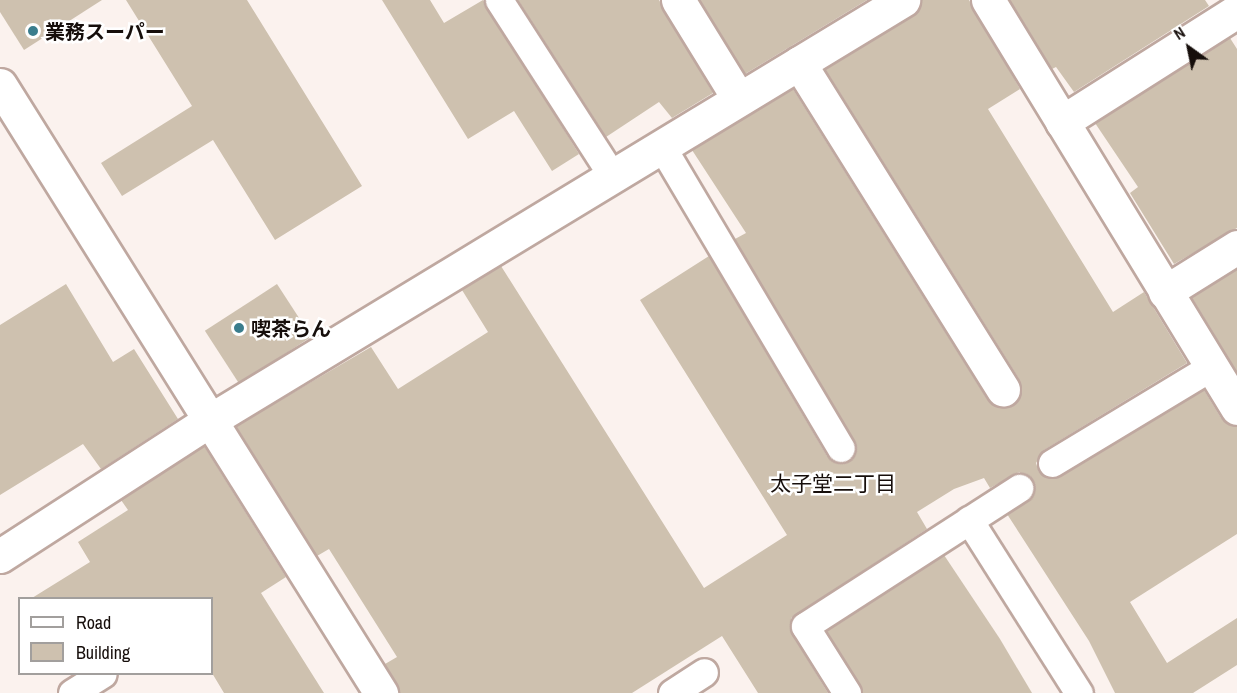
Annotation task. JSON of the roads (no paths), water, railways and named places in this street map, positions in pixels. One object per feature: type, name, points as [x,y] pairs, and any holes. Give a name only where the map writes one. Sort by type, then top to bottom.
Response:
[{"type":"street","points":[[678,0],[739,99]]},
{"type":"street","points":[[0,556],[209,421],[903,0]]},
{"type":"street","points":[[988,0],[1237,408]]},
{"type":"street","points":[[1062,122],[1237,11]]},
{"type":"street","points":[[799,63],[1004,389]]},
{"type":"street","points":[[0,85],[381,693]]},
{"type":"street","points":[[1165,292],[1237,247]]},
{"type":"lane","points":[[499,0],[613,177]]},
{"type":"lane","points":[[662,147],[842,448]]},
{"type":"lane","points":[[1052,463],[1211,367]]},
{"type":"lane","points":[[847,693],[805,626],[1019,488]]},
{"type":"lane","points":[[969,520],[1079,693]]},
{"type":"lane","points":[[672,693],[704,672]]},
{"type":"lane","points":[[72,693],[100,675]]},
{"type":"place","name":"業務スーパー","points":[[33,31]]},
{"type":"place","name":"喫茶らん","points":[[239,328]]},
{"type":"district","name":"太子堂二丁目","points":[[833,484]]}]
